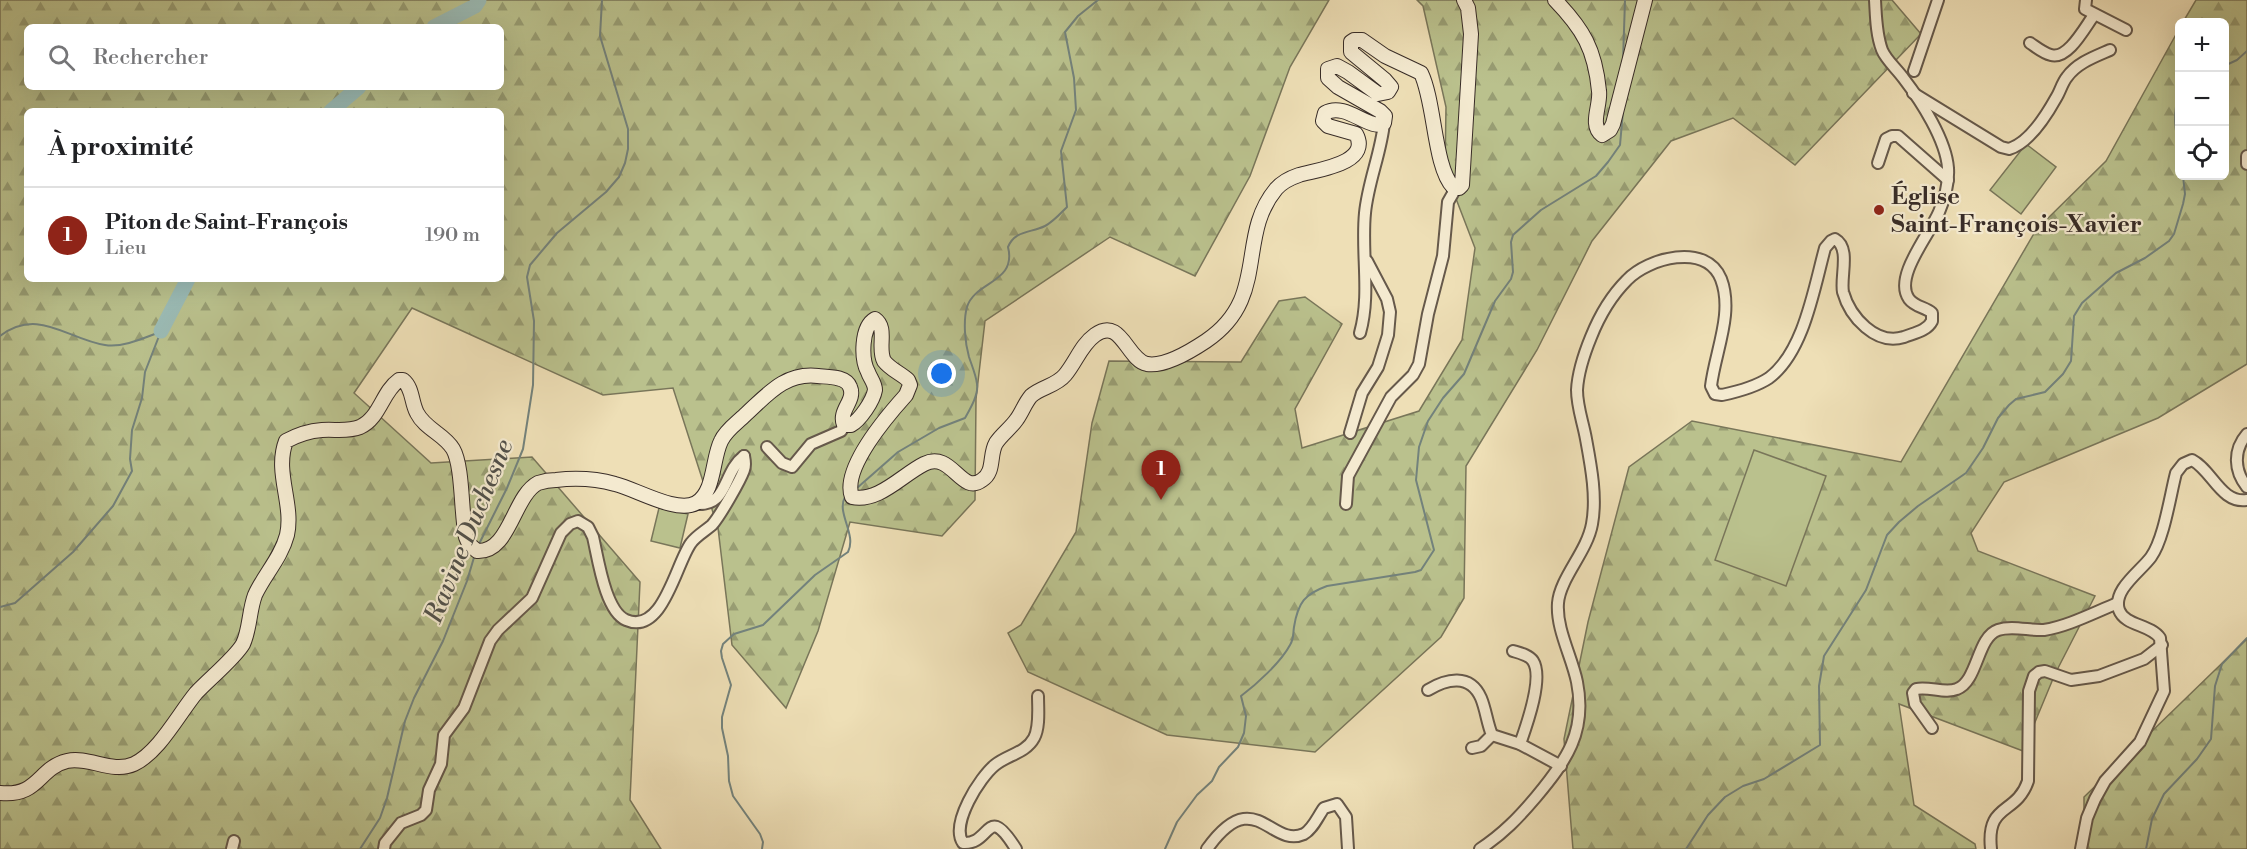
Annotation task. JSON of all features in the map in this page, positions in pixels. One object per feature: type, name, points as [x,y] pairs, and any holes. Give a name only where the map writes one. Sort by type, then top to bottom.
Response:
[{"type":"main road","points":[[0,793],[27,790],[57,764],[68,761],[86,761],[125,767],[137,763],[153,749],[195,695],[238,650],[245,638],[256,593],[280,554],[287,535],[287,496],[281,466],[286,441],[322,430],[349,430],[361,427],[371,419],[392,385],[399,380],[403,380],[408,385],[420,418],[454,450],[458,466],[464,529],[469,544],[477,551],[489,550],[497,543],[531,489],[536,484],[547,481],[560,479],[612,483],[679,507],[696,504],[706,492],[719,445],[726,433],[771,389],[801,375],[846,381],[850,385],[851,397],[843,413],[843,422],[845,425],[851,425],[859,418],[874,393],[874,384],[865,363],[864,349],[867,328],[875,319],[878,320],[882,329],[881,347],[884,360],[908,380],[909,388],[868,443],[849,483],[852,497],[859,499],[881,491],[931,461],[945,463],[967,482],[982,481],[990,470],[993,450],[997,442],[1017,420],[1030,397],[1062,378],[1085,344],[1097,333],[1109,331],[1120,335],[1134,355],[1149,364],[1167,361],[1207,340],[1227,322],[1244,294],[1257,227],[1276,190],[1291,178],[1344,162],[1356,151],[1359,144],[1356,134],[1328,126],[1323,121],[1325,113],[1334,111],[1360,117],[1374,125],[1384,123],[1385,116],[1380,111],[1338,87],[1328,78],[1328,69],[1336,66],[1378,94],[1389,92],[1390,87],[1386,80],[1351,52],[1351,42],[1354,40],[1362,40],[1385,56],[1421,73],[1428,92],[1442,169],[1450,184],[1456,188],[1462,185],[1471,27],[1468,8],[1464,0]]},
{"type":"main road","points":[[1555,0],[1576,21],[1585,35],[1598,82],[1599,107],[1596,128],[1602,135],[1606,134],[1613,124],[1645,0]]},
{"type":"street","points":[[1480,849],[1511,826],[1561,766],[1578,723],[1580,702],[1577,681],[1558,604],[1562,589],[1589,537],[1594,502],[1589,457],[1578,398],[1579,376],[1592,335],[1612,297],[1628,278],[1642,267],[1664,260],[1695,258],[1711,265],[1720,277],[1725,299],[1723,331],[1711,386],[1715,394],[1730,394],[1766,380],[1784,362],[1804,321],[1825,248],[1831,240],[1839,241],[1843,250],[1843,291],[1853,312],[1873,333],[1888,338],[1902,338],[1927,328],[1932,321],[1932,313],[1929,310],[1910,301],[1906,295],[1905,282],[1914,257],[1939,213],[1946,194],[1948,180],[1946,157],[1941,142],[1913,93],[1883,53],[1876,24],[1875,0]]},
{"type":"street","points":[[1914,71],[1938,0]]},
{"type":"street","points":[[2086,0],[2085,9],[2126,30]]},
{"type":"street","points":[[2030,43],[2051,56],[2061,55],[2072,46],[2094,15]]},
{"type":"street","points":[[1913,93],[2001,147],[2009,149],[2023,142],[2032,133],[2055,100],[2066,78],[2076,68],[2087,60],[2110,50]]},
{"type":"street","points":[[1360,333],[1365,309],[1365,214],[1384,123]]},
{"type":"street","points":[[1878,163],[1886,139],[1898,136],[1948,180]]},
{"type":"street","points":[[2247,156],[2247,164]]},
{"type":"street","points":[[1346,504],[1348,476],[1391,397],[1413,375],[1419,364],[1428,314],[1443,256],[1448,202],[1456,188]]},
{"type":"street","points":[[1350,433],[1364,389],[1380,360],[1388,334],[1390,312],[1385,293],[1365,255]]},
{"type":"street","points":[[767,447],[782,463],[792,467],[811,444],[841,430],[845,425]]},
{"type":"street","points":[[2247,434],[2239,445],[2236,466],[2247,487]]},
{"type":"street","points":[[384,849],[385,843],[401,823],[421,815],[426,810],[429,790],[441,764],[444,735],[464,708],[490,641],[498,630],[532,598],[542,572],[565,528],[578,521],[588,527],[593,537],[612,607],[626,620],[636,622],[653,615],[664,601],[691,543],[717,519],[744,471],[744,456],[733,468],[715,501],[708,504],[696,504]]},
{"type":"street","points":[[2081,849],[2087,818],[2095,799],[2105,781],[2140,742],[2164,691],[2160,638],[2156,633],[2124,618],[2118,603],[2121,593],[2151,557],[2158,544],[2176,473],[2189,460],[2195,461],[2225,493],[2240,501],[2247,500]]},
{"type":"street","points":[[1932,728],[1915,704],[1913,693],[1916,688],[1959,689],[1968,679],[1989,636],[1996,630],[2005,628],[2047,629],[2118,603]]},
{"type":"street","points":[[1991,849],[1992,824],[1996,817],[2022,794],[2028,781],[2029,691],[2034,676],[2045,671],[2071,680],[2099,676],[2144,659],[2162,645]]},
{"type":"street","points":[[1513,651],[1530,657],[1535,664],[1536,672],[1534,694],[1520,744]]},
{"type":"street","points":[[1428,690],[1443,681],[1453,680],[1471,686],[1482,700],[1492,735]]},
{"type":"street","points":[[1016,849],[1005,831],[994,827],[986,830],[978,840],[963,843],[960,836],[962,820],[968,804],[988,771],[1004,759],[1024,749],[1033,740],[1037,729],[1038,696]]},
{"type":"street","points":[[1492,735],[1520,744],[1561,766]]},
{"type":"street","points":[[1472,748],[1481,746],[1492,735]]},
{"type":"street","points":[[1207,849],[1225,827],[1242,820],[1260,824],[1282,837],[1299,837],[1311,829],[1324,808],[1337,804],[1346,818],[1348,849]]},
{"type":"green space","points":[[0,0],[1329,0],[1290,67],[1250,176],[1195,276],[1110,237],[985,321],[976,399],[975,500],[942,536],[850,522],[818,631],[786,708],[732,645],[718,528],[673,388],[603,395],[412,308],[354,393],[431,463],[532,457],[640,582],[630,800],[661,849],[0,849]]},
{"type":"green space","points":[[1417,0],[1892,0],[1921,34],[1795,165],[1733,118],[1671,141],[1592,241],[1537,350],[1466,466],[1464,598],[1441,637],[1315,752],[1167,735],[1028,672],[1008,633],[1021,625],[1076,532],[1092,423],[1109,361],[1241,362],[1279,301],[1305,297],[1342,324],[1295,409],[1302,448],[1419,411],[1462,340],[1475,248],[1445,170],[1446,107],[1423,6]]},
{"type":"green space","points":[[2196,0],[2247,0],[2247,364],[2158,418],[2004,482],[1971,533],[1978,551],[2095,596],[2055,674],[2023,751],[1899,704],[1914,805],[1975,844],[1976,849],[1573,849],[1564,739],[1588,622],[1629,467],[1692,421],[1901,462],[2036,230],[2106,161],[2175,36],[2175,180],[2229,180],[2229,18],[2185,18]]},
{"type":"green space","points":[[2026,144],[2056,167],[2021,214],[1990,190]]},
{"type":"green space","points":[[1754,450],[1826,476],[1786,586],[1715,560]]},
{"type":"green space","points":[[659,508],[688,514],[680,548],[651,541]]},
{"type":"green space","points":[[2247,639],[2247,849],[2084,849],[2084,797]]},
{"type":"waterway","points":[[440,24],[475,6],[479,0]]},
{"type":"waterway","name":"Ravine Duchesne","points":[[478,546],[507,488],[523,449],[533,385],[534,321],[527,277],[530,265],[557,233],[606,192],[619,177],[625,163],[628,129],[600,36],[602,0]]},
{"type":"waterway","points":[[857,488],[898,452],[939,428],[965,418],[972,406],[977,388],[966,339],[967,307],[971,298],[1007,268],[1008,247],[1011,242],[1019,235],[1048,224],[1067,207],[1061,151],[1076,110],[1074,78],[1065,32],[1078,16],[1098,0]]},
{"type":"waterway","points":[[1623,61],[1625,0]]},
{"type":"waterway","points":[[2229,64],[2247,51]]},
{"type":"waterway","points":[[334,108],[356,90]]},
{"type":"waterway","points":[[1165,849],[1177,822],[1197,795],[1212,781],[1219,767],[1238,747],[1244,733],[1246,716],[1241,696],[1286,652],[1292,640],[1300,605],[1304,600],[1313,592],[1327,586],[1421,570],[1434,550],[1416,480],[1419,447],[1428,421],[1443,398],[1464,374],[1495,301],[1511,279],[1513,235],[1541,210],[1596,176],[1620,145],[1623,111]]},
{"type":"waterway","points":[[1686,849],[1708,815],[1725,797],[1743,786],[1764,779],[1820,745],[1819,686],[1824,656],[1866,590],[1887,535],[1918,506],[1966,473],[1983,448],[1998,418],[2009,405],[2016,399],[2045,392],[2063,374],[2071,361],[2074,316],[2082,303],[2116,273],[2145,258],[2169,241],[2174,234],[2183,204],[2185,194],[2183,180]]},
{"type":"waterway","points":[[161,331],[186,282]]},
{"type":"waterway","points":[[0,336],[27,324],[40,325],[52,327],[91,342],[112,346],[133,342],[160,332]]},
{"type":"waterway","points":[[0,607],[15,603],[73,552],[113,506],[132,471],[130,459],[132,430],[142,398],[145,372],[161,331]]},
{"type":"waterway","points":[[762,849],[763,842],[760,834],[733,796],[729,781],[722,717],[731,685],[721,651],[723,644],[734,634],[763,625],[815,575],[848,552],[850,538],[843,510],[845,497]]},
{"type":"waterway","name":"Ravine Duchesne","points":[[360,849],[380,818],[405,721],[443,641],[467,581],[475,554]]},
{"type":"waterway","points":[[2146,849],[2152,819],[2164,794],[2197,759],[2211,739],[2215,686],[2222,664],[2247,638]]},
{"type":"place","name":"Église Saint-François-Xavier","points":[[1879,210]]},
{"type":"place","name":"Piton de Saint-François","points":[[1161,500]]}]
